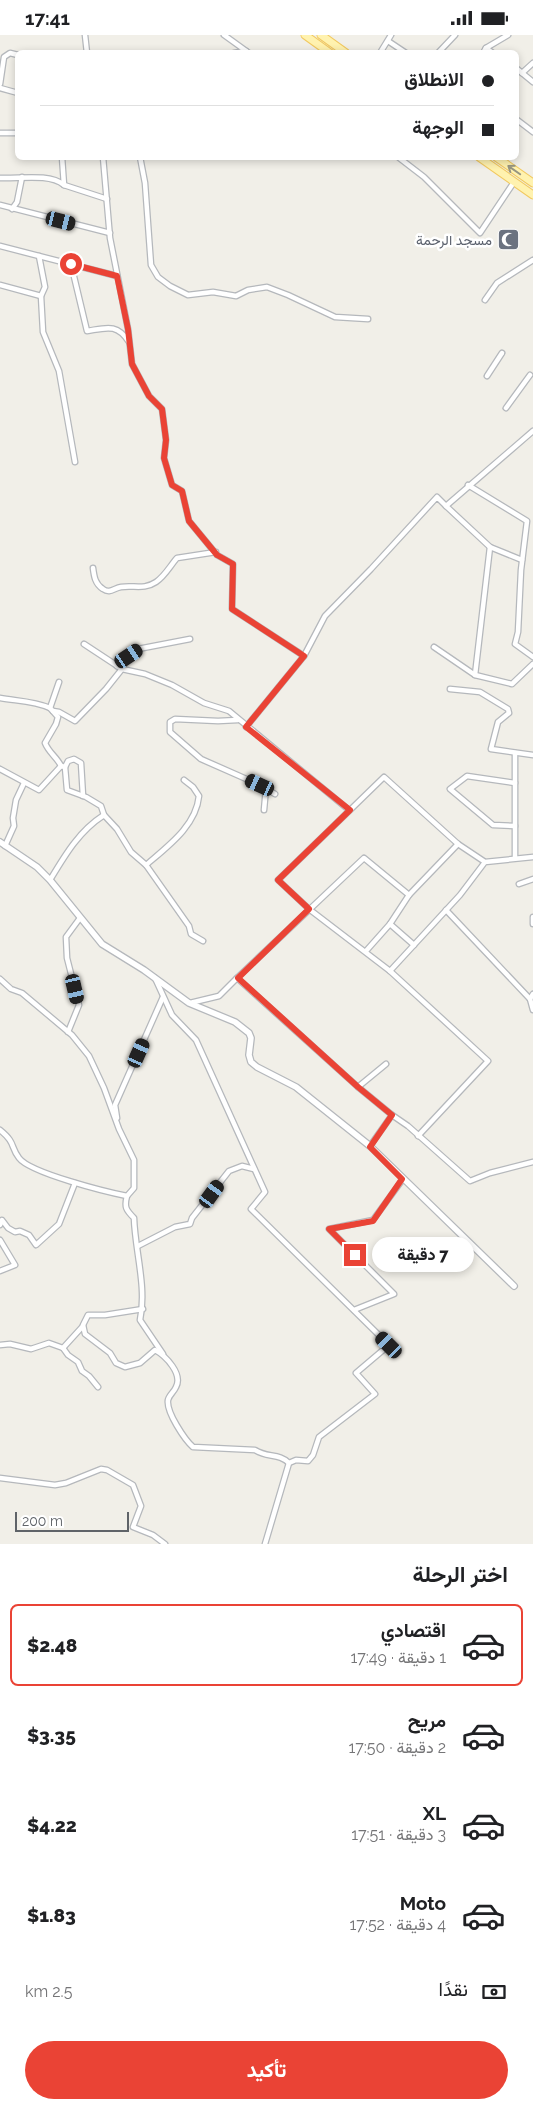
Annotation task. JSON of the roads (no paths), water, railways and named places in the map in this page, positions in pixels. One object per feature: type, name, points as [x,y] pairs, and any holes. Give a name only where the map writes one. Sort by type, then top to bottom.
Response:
[{"type":"main road","points":[[305,35],[321,50]]},
{"type":"main road","points":[[321,35],[342,50]]},
{"type":"main road","points":[[485,160],[533,195]]},
{"type":"main road","points":[[500,160],[533,183],[526,190]]},
{"type":"street","points":[[85,35],[87,50]]},
{"type":"street","points":[[224,35],[245,50]]},
{"type":"street","points":[[382,50],[391,35]]},
{"type":"street","points":[[441,50],[455,35]]},
{"type":"street","points":[[485,50],[508,35]]},
{"type":"street","points":[[388,41],[402,50]]},
{"type":"street","points":[[0,84],[4,57],[10,53],[15,54]]},
{"type":"street","points":[[522,73],[533,63]]},
{"type":"street","points":[[519,70],[533,82]]},
{"type":"street","points":[[0,88],[15,92]]},
{"type":"street","points":[[519,121],[533,132]]},
{"type":"street","points":[[0,133],[15,133]]},
{"type":"street","points":[[62,160],[64,185]]},
{"type":"street","points":[[103,160],[110,233],[130,343],[132,364],[149,396],[162,409],[166,440],[164,458],[172,485],[182,491],[189,521],[216,552],[233,564],[232,609],[304,656]]},
{"type":"street","points":[[141,160],[145,183],[151,265],[158,277],[170,286],[188,295],[213,293],[236,296],[248,290],[267,287],[334,317],[368,319]]},
{"type":"street","points":[[402,160],[424,177],[480,233],[514,182]]},
{"type":"street","points":[[0,177],[57,179],[64,185],[107,199]]},
{"type":"street","points":[[12,209],[17,202],[22,177]]},
{"type":"street","points":[[0,205],[110,233]]},
{"type":"street","points":[[0,246],[117,276]]},
{"type":"street","points":[[39,256],[45,287],[41,296],[43,332],[59,371],[75,462]]},
{"type":"street","points":[[485,300],[497,283],[533,260]]},
{"type":"street","points":[[71,264],[87,331],[117,329],[122,332],[130,343]]},
{"type":"street","points":[[0,285],[41,296]]},
{"type":"street","points":[[488,376],[502,353]]},
{"type":"street","points":[[506,409],[530,375]]},
{"type":"street","points":[[446,505],[532,433]]},
{"type":"street","points":[[468,485],[527,521],[522,560],[518,632],[515,644],[533,657]]},
{"type":"street","points":[[246,727],[304,656],[324,616],[371,569],[437,497],[490,547],[522,560]]},
{"type":"street","points":[[475,675],[490,547]]},
{"type":"street","points":[[93,568],[95,580],[100,586],[111,591],[121,587],[148,586],[162,577],[177,558],[216,552]]},
{"type":"street","points":[[117,666],[138,649],[190,639]]},
{"type":"street","points":[[84,644],[122,669],[145,674],[172,685],[204,703],[229,711],[246,727],[350,810]]},
{"type":"street","points":[[434,647],[475,675],[512,684],[533,664]]},
{"type":"street","points":[[0,698],[23,703],[38,703],[51,710],[60,712],[75,721],[106,689],[122,669]]},
{"type":"street","points":[[51,710],[59,682]]},
{"type":"street","points":[[450,689],[480,692],[508,709],[509,713],[498,722],[491,749],[533,755]]},
{"type":"street","points":[[51,710],[58,717],[56,725],[45,743],[48,753],[63,766],[67,790],[101,806],[104,815],[117,829],[131,852],[146,865],[189,926],[191,934],[203,941]]},
{"type":"street","points":[[238,720],[175,719],[170,722],[170,732],[201,759],[223,767],[275,795]]},
{"type":"street","points":[[515,753],[515,858]]},
{"type":"street","points":[[0,769],[39,790],[68,761],[74,759],[81,763],[83,796]]},
{"type":"street","points":[[515,783],[467,776],[450,789],[493,825],[515,826]]},
{"type":"street","points":[[418,1136],[488,1061],[390,971],[309,909],[278,880],[384,777],[458,844],[485,862],[533,857]]},
{"type":"street","points":[[146,865],[171,844],[195,815],[198,796],[193,787],[184,779]]},
{"type":"street","points":[[6,846],[14,826],[13,818],[16,800],[24,783]]},
{"type":"street","points":[[264,810],[266,789]]},
{"type":"street","points":[[50,880],[71,846],[90,824],[104,815]]},
{"type":"street","points":[[0,842],[37,867],[50,880],[102,944],[155,978],[189,1003],[235,1022],[243,1028],[251,1038],[249,1055],[251,1062],[296,1087],[370,1147],[514,1286]]},
{"type":"street","points":[[366,951],[390,924],[409,895],[458,844]]},
{"type":"street","points":[[189,1003],[219,997],[364,857],[409,895]]},
{"type":"street","points":[[390,971],[446,910],[485,862]]},
{"type":"street","points":[[519,883],[533,879]]},
{"type":"street","points":[[446,910],[532,997],[533,1010]]},
{"type":"street","points":[[533,917],[533,924]]},
{"type":"street","points":[[68,1032],[79,1005],[67,958],[66,937],[80,918]]},
{"type":"street","points":[[390,924],[414,945]]},
{"type":"street","points":[[155,978],[172,1015],[196,1040],[246,1146],[265,1192],[251,1209],[389,1345],[356,1373],[375,1394],[319,1437],[313,1455],[308,1461],[296,1460],[289,1463]]},
{"type":"street","points":[[238,978],[358,1087],[408,1126],[470,1181],[490,1173],[533,1162]]},
{"type":"street","points":[[0,981],[11,989],[22,993],[68,1032],[89,1057],[97,1071],[118,1129],[134,1160],[134,1188],[127,1196],[125,1204],[126,1211],[134,1218],[134,1236],[138,1246],[143,1309],[141,1324],[174,1369],[177,1379],[176,1388],[168,1399],[168,1404],[179,1430],[190,1445],[196,1449],[255,1450],[262,1455],[281,1457],[289,1463]]},
{"type":"street","points":[[118,1129],[115,1105],[163,997]]},
{"type":"street","points":[[358,1087],[386,1063]]},
{"type":"street","points":[[370,1147],[392,1115]]},
{"type":"street","points":[[0,1130],[11,1139],[19,1159],[32,1166],[75,1183],[127,1196]]},
{"type":"street","points":[[138,1246],[175,1227],[190,1225],[192,1218],[229,1171],[242,1166],[254,1169]]},
{"type":"street","points":[[354,1310],[394,1294],[329,1229],[373,1221],[402,1179]]},
{"type":"street","points":[[0,1225],[2,1220],[14,1232],[20,1231],[29,1235],[36,1245],[59,1224],[75,1183]]},
{"type":"street","points":[[0,1240],[16,1265],[0,1271]]},
{"type":"street","points":[[63,1348],[84,1325],[88,1315],[104,1315],[143,1309]]},
{"type":"street","points":[[84,1325],[85,1334],[88,1338],[110,1353],[116,1363],[120,1365],[126,1367],[140,1363],[155,1350],[164,1355]]},
{"type":"street","points":[[0,1345],[10,1344],[31,1349],[49,1343],[63,1348],[68,1355],[78,1361],[82,1371],[98,1387]]},
{"type":"street","points":[[265,1544],[289,1463]]},
{"type":"street","points":[[0,1478],[56,1485],[101,1469],[107,1470],[133,1485],[141,1505],[133,1527],[153,1535],[166,1544]]},
{"type":"place","name":"مسجد الرحمة","points":[[508,240]]}]
